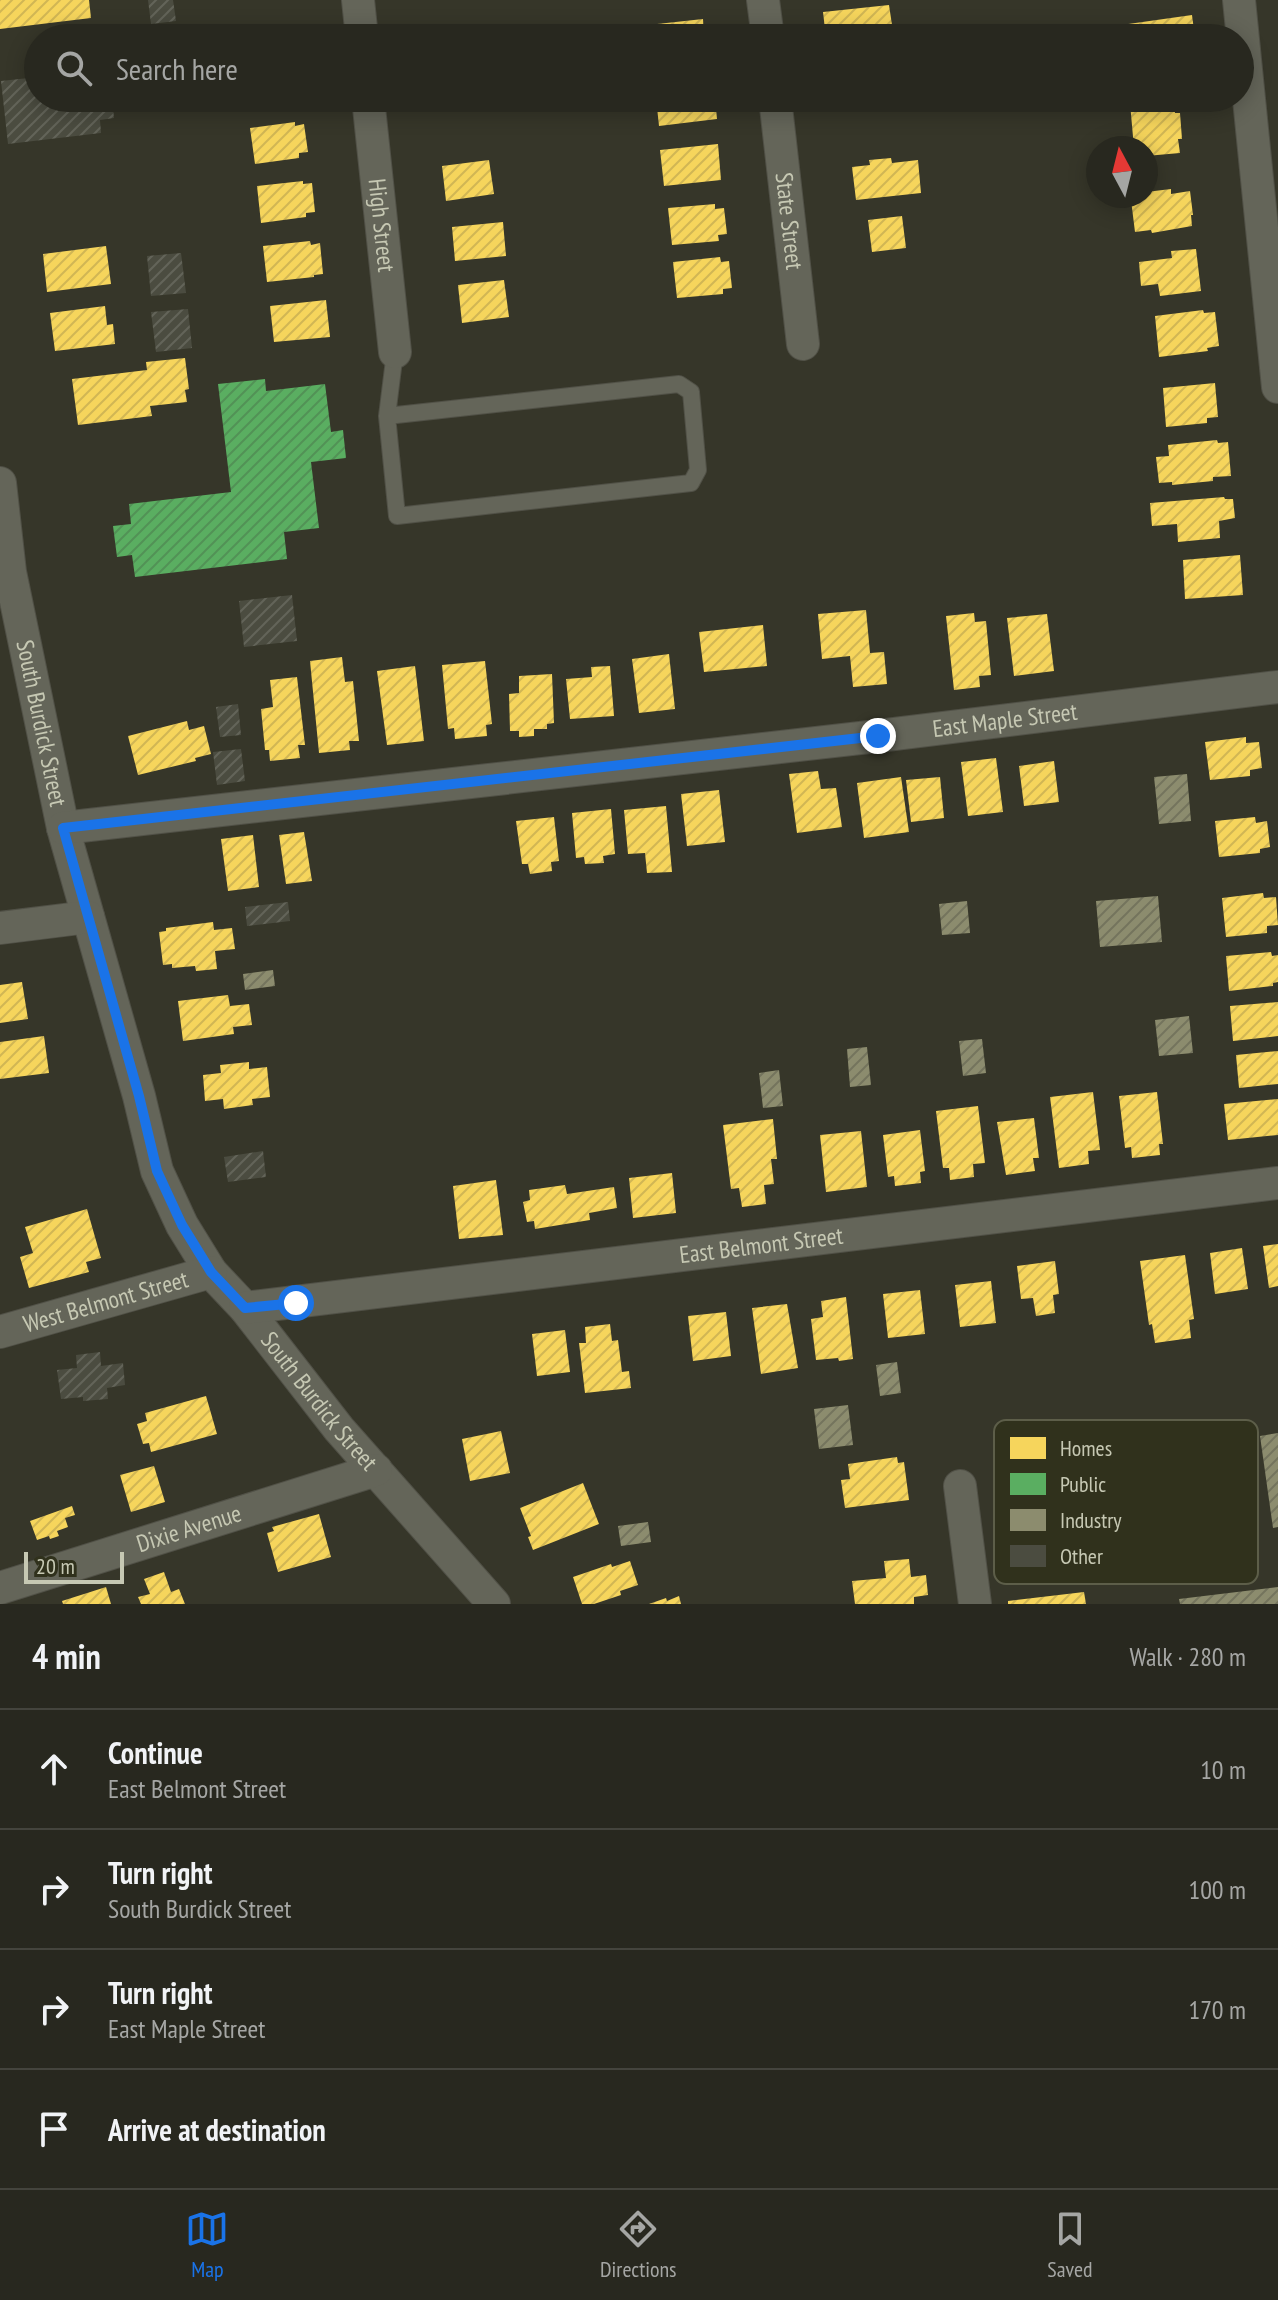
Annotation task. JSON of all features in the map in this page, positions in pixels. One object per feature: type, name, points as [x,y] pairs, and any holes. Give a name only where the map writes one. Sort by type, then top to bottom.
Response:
[{"type":"street","points":[[358,0],[361,24]]},
{"type":"street","points":[[763,0],[766,24]]},
{"type":"street","points":[[1239,0],[1241,24]]},
{"type":"street","name":"High Street","points":[[369,112],[395,352]]},
{"type":"street","name":"State Street","points":[[777,112],[803,344]]},
{"type":"street","points":[[1250,112],[1278,387]]},
{"type":"street","name":"South Burdick Street","points":[[0,483],[10,572],[63,828],[139,1096],[157,1171],[182,1225],[211,1272],[245,1308],[339,1429],[494,1604]]},
{"type":"street","name":"East Maple Street","points":[[63,828],[878,736],[1278,687]]},
{"type":"street","points":[[0,928],[88,917]]},
{"type":"street","name":"East Belmont Street","points":[[245,1308],[1278,1183]]},
{"type":"street","name":"West Belmont Street","points":[[0,1332],[211,1272]]},
{"type":"street","name":"Dixie Avenue","points":[[0,1588],[376,1470]]},
{"type":"street","points":[[960,1486],[975,1604]]},
{"type":"lane","points":[[387,416],[679,384],[691,392],[698,470],[691,483],[397,516],[387,416],[395,352]]},
{"type":"building: Homes","points":[[0,0],[89,0],[91,18],[0,29]]},
{"type":"building: Homes","points":[[889,5],[892,24],[824,24],[823,12]]},
{"type":"building: Homes","points":[[1192,15],[1193,24],[1128,24]]},
{"type":"building: Homes","points":[[703,19],[703,24],[657,24]]},
{"type":"building: Homes","points":[[658,112],[716,112],[717,119],[659,126]]},
{"type":"building: Homes","points":[[1131,112],[1180,113],[1180,153],[1158,155],[1158,136],[1133,136]]},
{"type":"building: Homes","points":[[295,122],[295,126],[304,124],[308,152],[299,153],[299,158],[255,164],[250,128]]},
{"type":"building: Homes","points":[[718,144],[721,180],[664,186],[660,150]]},
{"type":"building: Homes","points":[[891,158],[892,163],[918,160],[921,193],[856,200],[852,167],[870,165],[869,160]]},
{"type":"building: Homes","points":[[489,160],[494,194],[446,201],[442,166]]},
{"type":"building: Homes","points":[[303,181],[303,184],[312,183],[315,212],[306,213],[306,217],[261,223],[257,186]]},
{"type":"building: Homes","points":[[1171,189],[1171,194],[1190,191],[1192,226],[1152,233],[1151,230],[1135,232],[1132,208],[1158,208],[1158,191]]},
{"type":"building: Homes","points":[[715,204],[715,209],[724,208],[727,234],[718,235],[719,241],[672,245],[668,208]]},
{"type":"building: Homes","points":[[902,216],[906,248],[872,252],[868,220]]},
{"type":"building: Homes","points":[[503,222],[506,256],[455,261],[452,227]]},
{"type":"building: Homes","points":[[310,241],[311,245],[320,243],[323,274],[267,282],[263,246]]},
{"type":"building: Homes","points":[[106,246],[111,284],[47,292],[43,254]]},
{"type":"building: Homes","points":[[1196,249],[1201,291],[1160,296],[1158,284],[1141,286],[1139,262],[1172,258],[1171,251]]},
{"type":"building: Homes","points":[[720,257],[721,262],[729,261],[732,288],[723,289],[723,294],[677,298],[673,262]]},
{"type":"building: Homes","points":[[504,280],[509,317],[462,323],[458,285]]},
{"type":"building: Homes","points":[[326,300],[330,337],[274,342],[270,306]]},
{"type":"building: Homes","points":[[105,306],[107,325],[113,324],[115,344],[55,351],[50,313]]},
{"type":"building: Homes","points":[[1203,310],[1204,313],[1215,312],[1219,346],[1207,348],[1208,351],[1159,357],[1155,316]]},
{"type":"building: Homes","points":[[185,358],[189,389],[185,390],[187,402],[150,406],[152,416],[78,425],[72,379],[147,370],[146,362]]},
{"type":"building: Homes","points":[[1215,383],[1218,417],[1207,418],[1207,423],[1166,427],[1163,388]]},
{"type":"building: Homes","points":[[1217,440],[1218,443],[1228,442],[1231,476],[1172,485],[1172,482],[1159,483],[1156,457],[1169,456],[1168,445]]},
{"type":"building: Homes","points":[[1224,497],[1233,499],[1235,518],[1219,521],[1220,538],[1178,542],[1177,524],[1152,526],[1150,503]]},
{"type":"building: Homes","points":[[1240,555],[1243,595],[1185,599],[1183,560]]},
{"type":"building: Homes","points":[[866,610],[870,653],[884,652],[887,684],[853,687],[850,656],[822,659],[818,614]]},
{"type":"building: Homes","points":[[974,613],[975,622],[986,621],[991,675],[979,676],[980,687],[954,690],[946,616]]},
{"type":"building: Homes","points":[[1047,614],[1054,671],[1014,676],[1007,618]]},
{"type":"building: Homes","points":[[763,625],[767,666],[704,672],[699,632]]},
{"type":"building: Homes","points":[[669,654],[675,709],[639,713],[632,659]]},
{"type":"building: Homes","points":[[342,657],[345,682],[353,681],[359,741],[349,741],[350,750],[319,753],[310,661]]},
{"type":"building: Homes","points":[[485,661],[492,724],[486,725],[487,736],[455,739],[454,728],[448,729],[442,665]]},
{"type":"building: Homes","points":[[415,666],[424,741],[387,745],[377,671]]},
{"type":"building: Homes","points":[[610,666],[614,716],[570,719],[566,679],[592,677],[591,667]]},
{"type":"building: Homes","points":[[552,674],[554,723],[547,724],[547,729],[534,729],[534,736],[519,737],[519,731],[510,731],[509,694],[519,693],[519,676]]},
{"type":"building: Homes","points":[[297,677],[305,745],[298,745],[300,758],[270,761],[269,750],[265,750],[261,709],[273,707],[270,680]]},
{"type":"building: Homes","points":[[187,721],[189,730],[204,726],[211,754],[195,758],[196,761],[138,775],[128,736]]},
{"type":"building: Homes","points":[[1246,737],[1246,743],[1259,742],[1262,768],[1250,770],[1250,776],[1210,780],[1205,742]]},
{"type":"building: Homes","points":[[996,758],[1003,812],[968,816],[961,762]]},
{"type":"building: Homes","points":[[1054,761],[1059,802],[1024,806],[1019,766]]},
{"type":"building: Homes","points":[[818,771],[821,789],[836,788],[842,827],[797,833],[789,774]]},
{"type":"building: Homes","points":[[901,777],[909,832],[864,838],[857,783]]},
{"type":"building: Homes","points":[[940,777],[944,818],[911,822],[906,780]]},
{"type":"building: Homes","points":[[719,790],[725,842],[687,846],[681,794]]},
{"type":"building: Homes","points":[[666,806],[672,872],[647,873],[645,853],[628,854],[624,810]]},
{"type":"building: Homes","points":[[611,809],[615,854],[603,856],[604,863],[585,864],[584,857],[576,858],[572,813]]},
{"type":"building: Homes","points":[[554,817],[559,861],[551,862],[552,871],[530,874],[528,864],[522,864],[516,821]]},
{"type":"building: Homes","points":[[1255,817],[1256,823],[1267,821],[1270,847],[1260,849],[1260,853],[1219,857],[1215,821]]},
{"type":"building: Homes","points":[[304,832],[312,881],[286,884],[279,835]]},
{"type":"building: Homes","points":[[253,835],[259,887],[228,891],[221,839]]},
{"type":"building: Homes","points":[[1263,893],[1264,898],[1276,897],[1278,925],[1267,926],[1267,933],[1226,937],[1222,898]]},
{"type":"building: Homes","points":[[213,922],[214,930],[232,928],[235,949],[215,951],[217,969],[196,971],[195,966],[172,968],[172,964],[163,965],[159,932],[166,931],[166,928]]},
{"type":"building: Homes","points":[[1271,952],[1272,956],[1278,955],[1278,982],[1273,986],[1229,991],[1226,956]]},
{"type":"building: Homes","points":[[22,982],[28,1019],[0,1023],[0,985]]},
{"type":"building: Homes","points":[[228,995],[230,1006],[249,1004],[252,1025],[233,1027],[234,1034],[183,1041],[178,1001]]},
{"type":"building: Homes","points":[[1278,1002],[1278,1036],[1233,1041],[1230,1006]]},
{"type":"building: Homes","points":[[44,1036],[49,1073],[0,1079],[0,1042]]},
{"type":"building: Homes","points":[[1278,1051],[1278,1084],[1239,1088],[1236,1055]]},
{"type":"building: Homes","points":[[249,1062],[249,1069],[267,1067],[270,1097],[252,1099],[253,1105],[224,1109],[223,1099],[205,1101],[203,1075],[221,1073],[220,1065]]},
{"type":"building: Homes","points":[[1093,1092],[1100,1150],[1088,1151],[1089,1164],[1059,1168],[1050,1097]]},
{"type":"building: Homes","points":[[1157,1092],[1163,1144],[1159,1144],[1160,1155],[1132,1158],[1131,1147],[1125,1148],[1119,1096]]},
{"type":"building: Homes","points":[[1278,1099],[1278,1135],[1228,1140],[1224,1104]]},
{"type":"building: Homes","points":[[978,1106],[985,1163],[973,1164],[974,1177],[950,1180],[949,1168],[943,1168],[936,1111]]},
{"type":"building: Homes","points":[[1034,1118],[1039,1158],[1033,1158],[1035,1171],[1006,1175],[997,1122]]},
{"type":"building: Homes","points":[[773,1119],[777,1159],[771,1159],[774,1184],[764,1185],[766,1204],[742,1207],[739,1188],[731,1189],[723,1125]]},
{"type":"building: Homes","points":[[920,1130],[925,1171],[920,1172],[921,1183],[895,1186],[894,1176],[888,1177],[883,1135]]},
{"type":"building: Homes","points":[[861,1131],[867,1187],[826,1192],[820,1135]]},
{"type":"building: Homes","points":[[672,1173],[676,1213],[633,1218],[629,1178]]},
{"type":"building: Homes","points":[[496,1180],[503,1235],[459,1239],[453,1186]]},
{"type":"building: Homes","points":[[565,1185],[567,1194],[614,1187],[617,1208],[589,1213],[590,1220],[535,1229],[534,1221],[527,1222],[523,1202],[530,1200],[529,1190]]},
{"type":"building: Homes","points":[[87,1209],[101,1258],[86,1262],[89,1272],[29,1288],[20,1257],[33,1253],[25,1227]]},
{"type":"building: Homes","points":[[1278,1244],[1278,1286],[1269,1288],[1263,1246]]},
{"type":"building: Homes","points":[[1242,1248],[1248,1289],[1215,1294],[1210,1253]]},
{"type":"building: Homes","points":[[1185,1255],[1194,1319],[1189,1320],[1191,1338],[1155,1343],[1152,1324],[1149,1325],[1140,1261]]},
{"type":"building: Homes","points":[[1055,1261],[1059,1294],[1053,1295],[1055,1313],[1036,1316],[1033,1298],[1021,1299],[1017,1266]]},
{"type":"building: Homes","points":[[991,1281],[996,1323],[960,1327],[955,1285]]},
{"type":"building: Homes","points":[[920,1290],[925,1334],[888,1338],[883,1294]]},
{"type":"building: Homes","points":[[846,1297],[853,1359],[816,1360],[811,1319],[823,1317],[821,1301]]},
{"type":"building: Homes","points":[[787,1304],[798,1368],[761,1374],[752,1308]]},
{"type":"building: Homes","points":[[726,1312],[731,1356],[693,1361],[688,1316]]},
{"type":"building: Homes","points":[[610,1324],[612,1341],[618,1340],[622,1372],[629,1371],[631,1388],[585,1393],[579,1343],[586,1343],[585,1327]]},
{"type":"building: Homes","points":[[565,1330],[570,1372],[537,1376],[532,1334]]},
{"type":"building: Homes","points":[[206,1396],[217,1434],[151,1452],[149,1443],[143,1444],[137,1424],[147,1421],[145,1413]]},
{"type":"building: Homes","points":[[501,1431],[510,1473],[470,1481],[462,1439]]},
{"type":"building: Homes","points":[[897,1457],[898,1463],[904,1462],[909,1500],[845,1508],[841,1480],[850,1479],[848,1464]]},
{"type":"building: Homes","points":[[154,1466],[165,1502],[131,1512],[120,1475]]},
{"type":"building: Homes","points":[[583,1483],[599,1524],[533,1550],[520,1508]]},
{"type":"building: Homes","points":[[72,1506],[75,1515],[65,1518],[68,1527],[57,1531],[59,1536],[37,1540],[30,1521]]},
{"type":"building: Homes","points":[[319,1514],[331,1557],[278,1572],[267,1533],[274,1531],[272,1527]]},
{"type":"building: Homes","points":[[909,1559],[911,1577],[926,1575],[928,1595],[914,1597],[914,1604],[855,1604],[852,1581],[886,1578],[884,1561]]},
{"type":"building: Homes","points":[[630,1561],[638,1585],[620,1591],[621,1595],[594,1604],[582,1604],[573,1577]]},
{"type":"building: Homes","points":[[164,1572],[171,1592],[179,1589],[185,1604],[141,1604],[138,1597],[150,1594],[144,1579]]},
{"type":"building: Homes","points":[[106,1587],[111,1604],[63,1604],[62,1601]]},
{"type":"building: Homes","points":[[1084,1592],[1086,1604],[1008,1604],[1008,1601]]},
{"type":"building: Homes","points":[[679,1596],[681,1604],[649,1604],[666,1598],[667,1601]]},
{"type":"building: Public","points":[[265,379],[266,391],[325,384],[331,432],[343,430],[346,458],[311,462],[319,528],[284,532],[287,559],[135,577],[132,555],[117,557],[113,526],[131,524],[129,504],[231,492],[218,384]]},
{"type":"building: Industry","points":[[1187,774],[1191,821],[1159,824],[1154,777]]},
{"type":"building: Industry","points":[[1158,896],[1162,942],[1100,947],[1096,901]]},
{"type":"building: Industry","points":[[967,901],[970,933],[942,935],[939,904]]},
{"type":"building: Industry","points":[[273,970],[275,986],[245,990],[243,974]]},
{"type":"building: Industry","points":[[1189,1016],[1193,1053],[1159,1056],[1155,1020]]},
{"type":"building: Industry","points":[[982,1039],[986,1073],[963,1076],[959,1041]]},
{"type":"building: Industry","points":[[867,1047],[871,1085],[850,1087],[847,1049]]},
{"type":"building: Industry","points":[[779,1070],[783,1106],[763,1108],[759,1073]]},
{"type":"building: Industry","points":[[897,1362],[901,1393],[880,1396],[876,1365]]},
{"type":"building: Industry","points":[[848,1405],[853,1445],[819,1449],[814,1409]]},
{"type":"building: Industry","points":[[1278,1433],[1278,1527],[1273,1528],[1260,1436]]},
{"type":"building: Industry","points":[[648,1522],[651,1542],[621,1546],[618,1526]]},
{"type":"building: Industry","points":[[1278,1587],[1278,1604],[1180,1604],[1179,1599]]},
{"type":"building: Other","points":[[148,0],[173,0],[176,21],[151,24]]},
{"type":"building: Other","points":[[24,79],[24,112],[113,112],[114,118],[100,120],[101,133],[8,144],[1,81]]},
{"type":"building: Other","points":[[181,253],[186,293],[151,296],[147,256]]},
{"type":"building: Other","points":[[188,309],[192,348],[156,352],[151,312]]},
{"type":"building: Other","points":[[292,595],[297,641],[244,647],[239,601]]},
{"type":"building: Other","points":[[238,704],[241,735],[220,737],[216,707]]},
{"type":"building: Other","points":[[241,749],[245,781],[217,785],[213,752]]},
{"type":"building: Other","points":[[288,902],[290,921],[247,926],[245,907]]},
{"type":"building: Other","points":[[263,1151],[266,1177],[228,1182],[224,1157]]},
{"type":"building: Other","points":[[100,1352],[101,1366],[123,1363],[125,1385],[107,1388],[108,1399],[61,1399],[57,1370],[77,1368],[76,1355]]},
{"type":"route","points":[[296,1303],[245,1308],[211,1272],[182,1225],[157,1171],[139,1096],[63,828],[878,736]]}]
